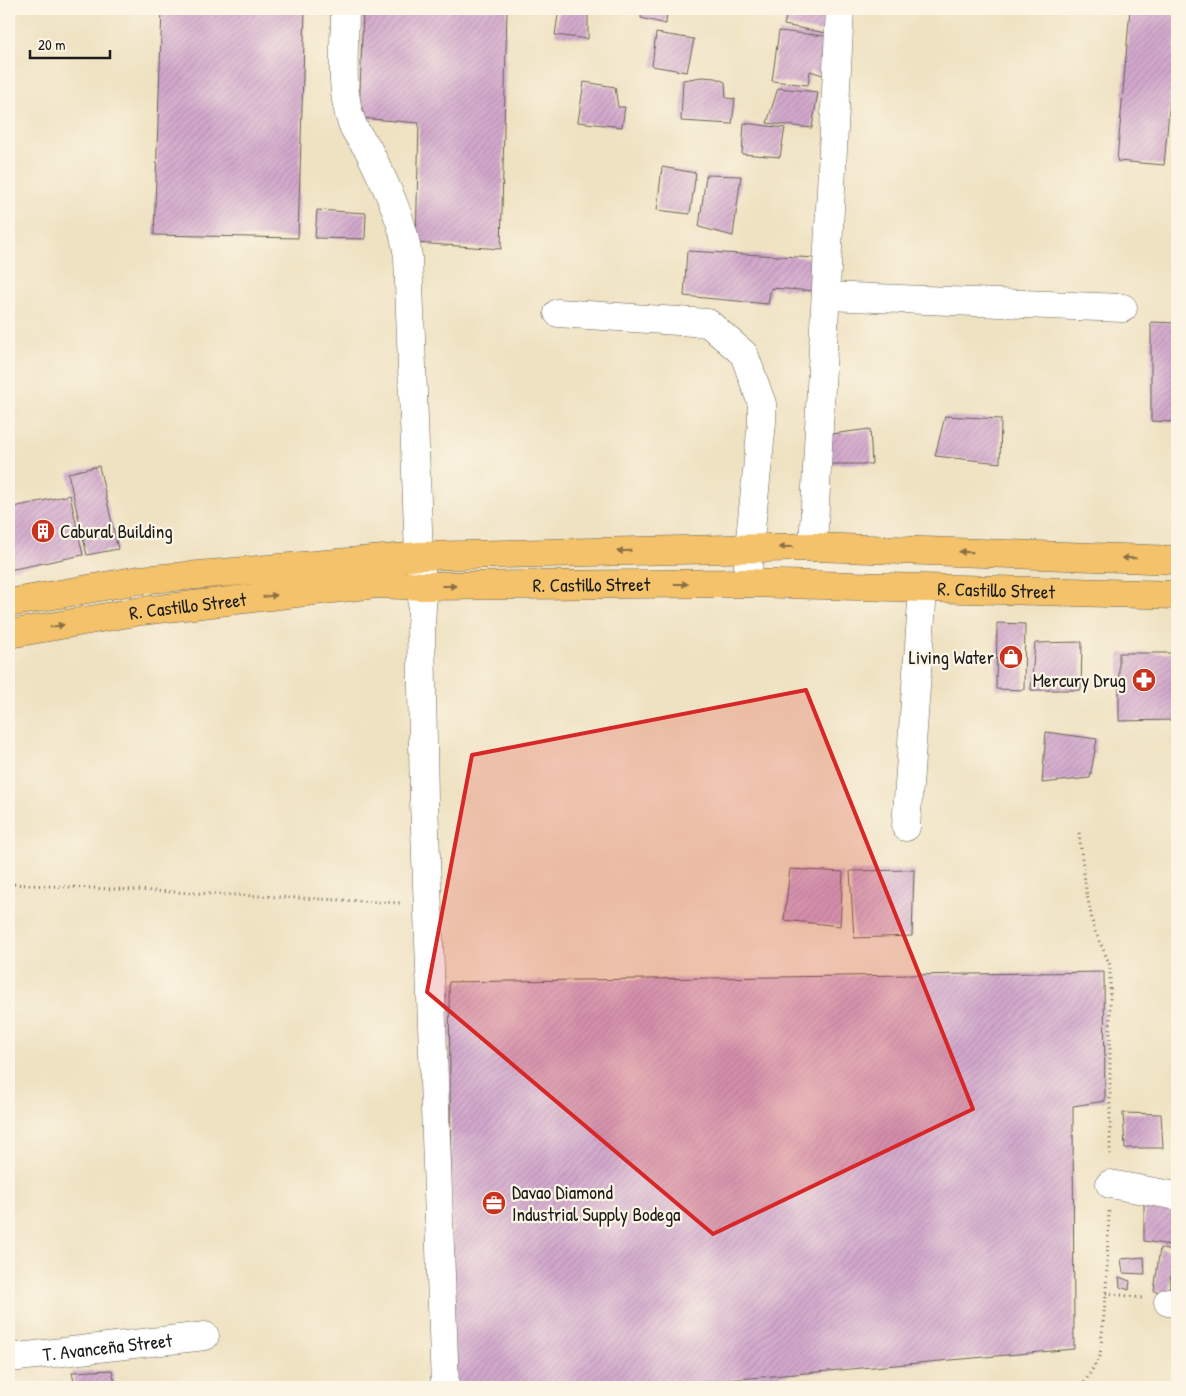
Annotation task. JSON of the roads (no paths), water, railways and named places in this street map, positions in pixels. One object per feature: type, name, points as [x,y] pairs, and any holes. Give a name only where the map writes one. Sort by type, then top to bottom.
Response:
[{"type":"main road","name":"R. Castillo Street","points":[[9,603],[139,580],[419,556],[813,547],[1177,560]]},
{"type":"main road","name":"R. Castillo Street","points":[[9,634],[141,611],[376,584],[422,586],[747,583],[1177,596]]},
{"type":"street","points":[[345,9],[344,95],[352,124],[366,147],[395,206],[406,237],[408,257],[419,556],[422,586],[421,647],[428,905],[445,1387]]},
{"type":"street","points":[[813,547],[840,9]]},
{"type":"street","points":[[826,296],[1123,308]]},
{"type":"street","points":[[558,313],[708,323],[744,354],[762,404],[762,422],[747,583]]},
{"type":"street","points":[[906,827],[923,588]]},
{"type":"street","points":[[1110,1184],[1177,1196]]},
{"type":"street","name":"T. Avanceña Street","points":[[9,1358],[206,1336]]},
{"type":"place","name":"Cabural Building","points":[[43,531]]},
{"type":"place","name":"Living Water","points":[[1011,657]]},
{"type":"place","name":"Mercury Drug","points":[[1144,680]]},
{"type":"place","name":"Davao Diamond Industrial Supply Bodega","points":[[494,1203]]}]
